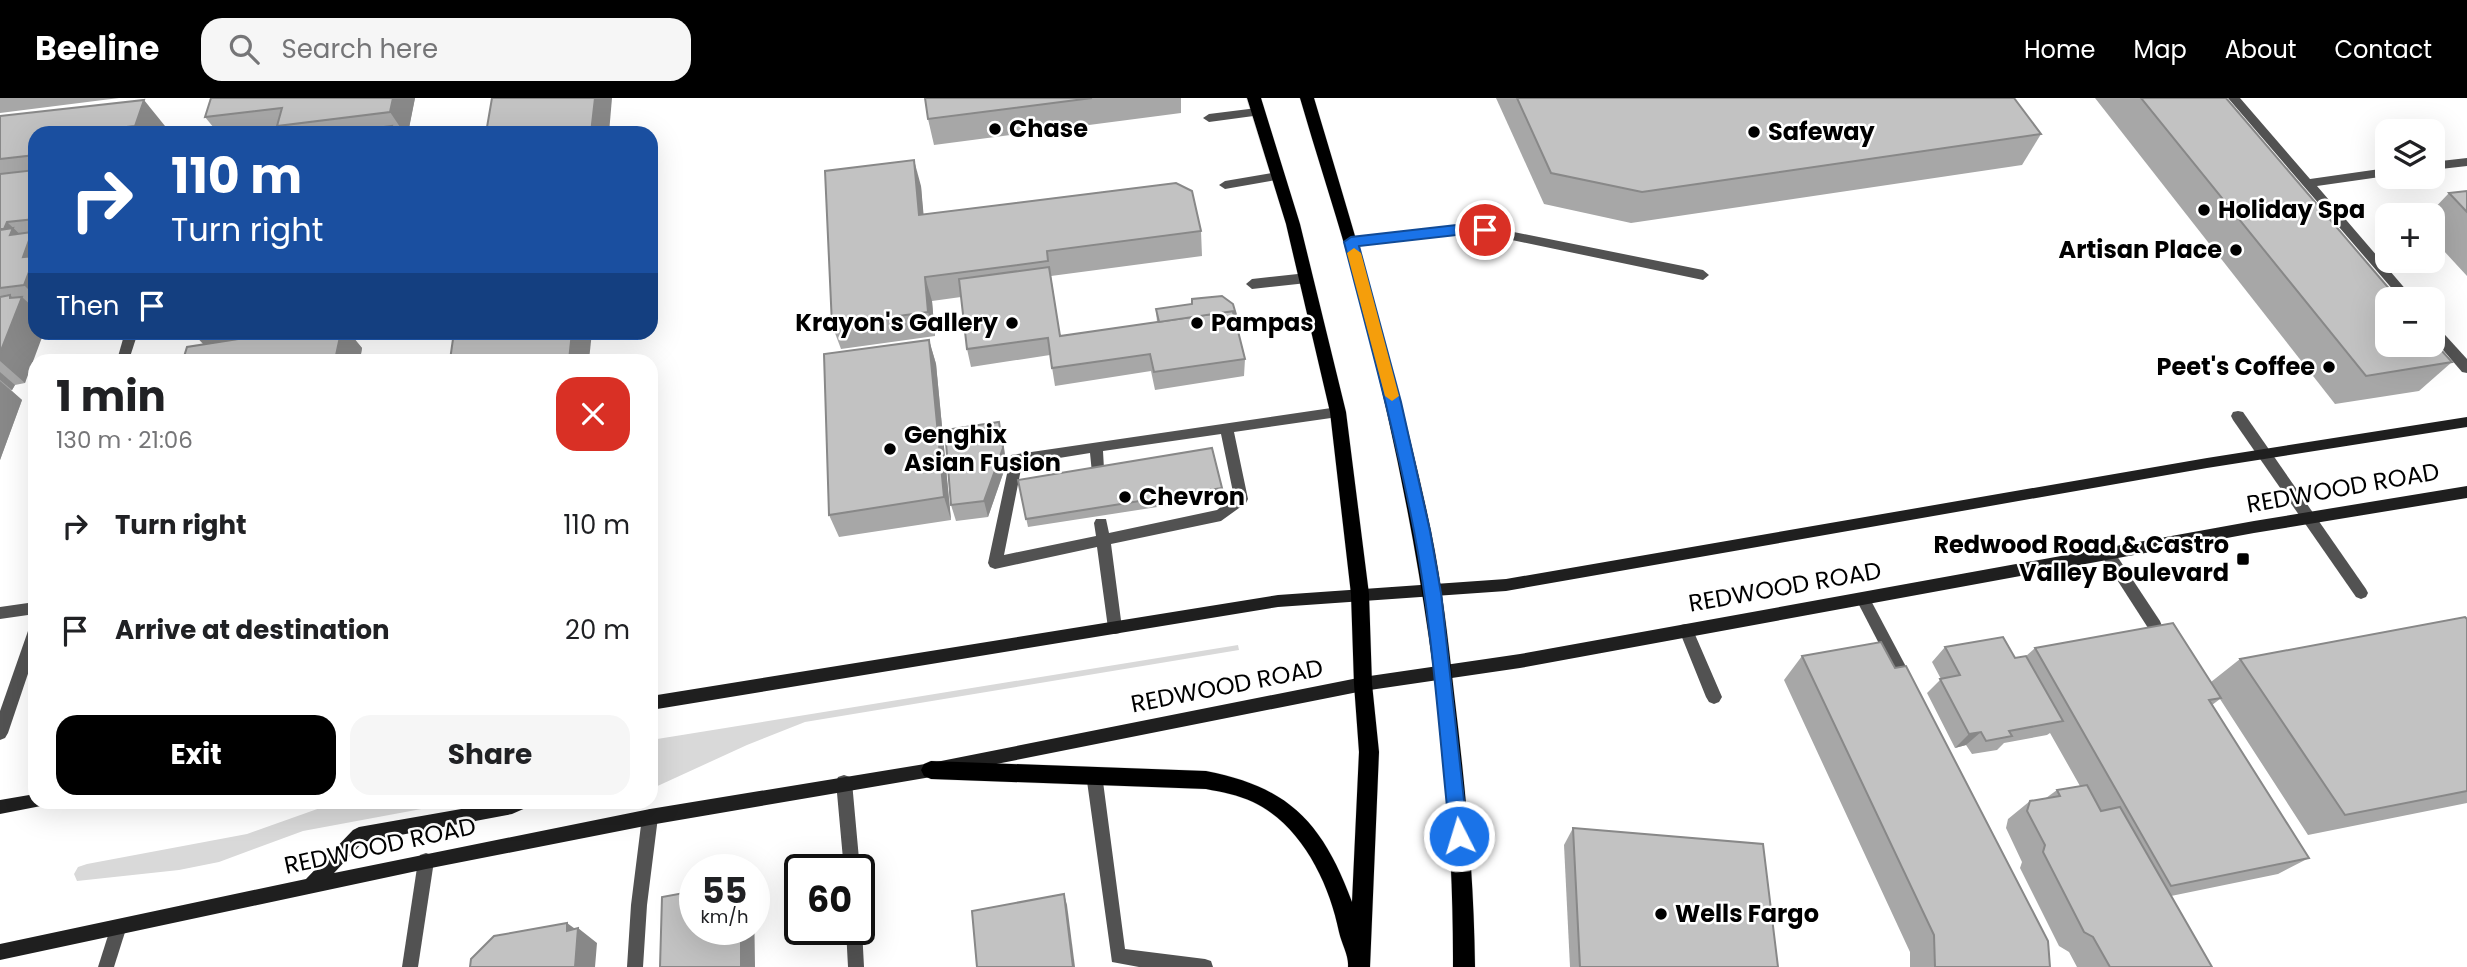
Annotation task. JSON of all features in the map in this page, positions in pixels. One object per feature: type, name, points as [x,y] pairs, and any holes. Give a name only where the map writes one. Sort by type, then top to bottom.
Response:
[{"type":"main road","points":[[1307,98],[1351,242],[1394,402],[1433,593],[1440,671],[1452,754],[1464,891],[1464,967]]},
{"type":"main road","points":[[1256,105],[1307,278],[1338,412],[1360,594],[1363,684],[1369,752],[1357,967]]},
{"type":"main road","name":"REDWOOD ROAD","points":[[658,702],[1278,601],[1360,594],[1433,593],[1506,585],[2467,422]]},
{"type":"main road","name":"REDWOOD ROAD","points":[[0,952],[118,929],[426,861],[844,782],[931,770],[1363,684],[1520,661],[2467,492]]},
{"type":"main road","points":[[931,770],[1206,780],[1233,785],[1267,799],[1308,834],[1332,875],[1348,920],[1357,967]]},
{"type":"main road","points":[[0,807],[28,802]]},
{"type":"main road","points":[[311,885],[359,835],[501,809]]},
{"type":"street","points":[[2234,98],[2397,287]]},
{"type":"street","points":[[1209,118],[1256,105]]},
{"type":"street","points":[[2445,165],[2467,162]]},
{"type":"street","points":[[2308,183],[2375,174]]},
{"type":"street","points":[[1224,185],[1278,176]]},
{"type":"street","points":[[1351,242],[1474,228],[1703,275]]},
{"type":"street","points":[[1252,284],[1307,278]]},
{"type":"street","points":[[2445,343],[2467,368]]},
{"type":"street","points":[[1226,427],[1241,499],[1221,515],[995,563],[1016,459],[1226,427],[1338,412]]},
{"type":"street","points":[[2238,416],[2361,593]]},
{"type":"street","points":[[1096,447],[1097,469]]},
{"type":"street","points":[[1101,523],[1115,628]]},
{"type":"street","points":[[2108,554],[2155,626]]},
{"type":"street","points":[[1863,599],[1913,695]]},
{"type":"street","points":[[0,613],[28,609]]},
{"type":"street","points":[[1686,630],[1714,697]]},
{"type":"street","points":[[0,733],[28,651]]},
{"type":"street","points":[[1094,774],[1115,961],[1196,967]]},
{"type":"street","points":[[844,782],[851,854]]},
{"type":"street","points":[[635,967],[639,905],[650,817]]},
{"type":"street","points":[[410,967],[426,861]]},
{"type":"street","points":[[106,967],[118,929]]},
{"type":"street","points":[[855,945],[856,967]]},
{"type":"shaded area","points":[[1238,645],[1239,650],[805,722],[658,786],[658,739]]},
{"type":"shaded area","points":[[317,809],[421,809],[303,831],[219,862],[179,870],[77,881],[74,874],[78,867],[87,864],[247,834]]},
{"type":"building","points":[[211,98],[393,98],[390,112],[277,126],[282,108],[205,117]]},
{"type":"building","points":[[492,98],[595,98],[592,126],[487,126]]},
{"type":"building","points":[[925,98],[1092,98],[928,119]]},
{"type":"building","name":"Safeway","points":[[1517,98],[2014,98],[2041,134],[1642,192],[1551,173]]},
{"type":"building","points":[[2141,98],[2226,98],[2388,287],[2375,287],[2375,357],[2445,357],[2445,354],[2452,362],[2366,376]]},
{"type":"building","points":[[144,100],[135,126],[28,126],[28,156],[0,159],[0,116]]},
{"type":"building","points":[[914,160],[919,215],[1176,183],[1192,191],[1201,231],[1047,251],[1048,261],[925,277],[928,312],[832,325],[825,171]]},
{"type":"building","points":[[28,171],[28,220],[7,222],[4,229],[0,229],[0,174]]},
{"type":"building","points":[[2467,191],[2467,212],[2449,193]]},
{"type":"building","points":[[13,228],[10,235],[28,233],[28,243],[23,257],[28,257],[28,274],[24,285],[0,288],[0,230]]},
{"type":"building","points":[[1049,267],[1060,336],[1233,311],[1245,359],[1154,372],[1150,354],[1052,368],[1048,338],[967,349],[959,279]]},
{"type":"building","points":[[10,295],[10,298],[22,297],[0,353],[0,297]]},
{"type":"building","points":[[1222,296],[1233,304],[1237,318],[1235,319],[1233,311],[1159,322],[1156,309],[1192,304],[1192,299]]},
{"type":"building","points":[[232,340],[339,340],[336,354],[185,354],[187,347]]},
{"type":"building","points":[[453,340],[571,340],[570,354],[451,354]]},
{"type":"building","name":"Genghix Asian Fusion","points":[[929,340],[944,497],[829,515],[824,354]]},
{"type":"building","points":[[999,422],[1003,448],[984,501],[951,505],[945,430]]},
{"type":"building","points":[[1212,448],[1222,488],[1026,519],[1018,480]]},
{"type":"building","points":[[2465,617],[2467,791],[2345,815],[2240,659]]},
{"type":"building","points":[[2173,623],[2221,698],[2209,700],[2309,858],[2171,886],[2035,648]]},
{"type":"building","points":[[2003,637],[2015,658],[2026,656],[2063,721],[2009,731],[2012,736],[1986,741],[1981,732],[1969,734],[1940,679],[1960,675],[1945,647]]},
{"type":"building","points":[[1881,642],[1895,668],[1906,666],[2048,941],[2050,967],[1935,967],[1934,935],[1802,656]]},
{"type":"building","points":[[2087,785],[2101,811],[2120,807],[2212,967],[2110,967],[2093,937],[2084,932],[2043,852],[2045,845],[2027,811],[2030,801],[2060,796],[2057,790]]},
{"type":"building","name":"Wells Fargo","points":[[1573,828],[1763,844],[1778,967],[1580,967]]},
{"type":"building","points":[[679,894],[679,945],[741,945],[741,967],[660,967],[662,897]]},
{"type":"building","points":[[1064,894],[1073,967],[977,967],[972,911]]},
{"type":"building","points":[[567,923],[567,931],[578,928],[575,967],[470,967],[471,959],[494,936]]},
{"type":"slow traffic","points":[[1354,253],[1392,396]]},
{"type":"place","name":"Chase","points":[[995,129]]},
{"type":"place","name":"Safeway","points":[[1754,132]]},
{"type":"place","name":"Holiday Spa","points":[[2204,210]]},
{"type":"place","name":"Artisan Place","points":[[2236,250]]},
{"type":"place","name":"Krayon's Gallery","points":[[1012,323]]},
{"type":"place","name":"Pampas","points":[[1197,323]]},
{"type":"place","name":"Peet's Coffee","points":[[2329,367]]},
{"type":"place","name":"Genghix Asian Fusion","points":[[890,449]]},
{"type":"place","name":"Chevron","points":[[1125,497]]},
{"type":"place","name":"Redwood Road & Castro Valley Boulevard","points":[[2243,559]]},
{"type":"place","name":"Wells Fargo","points":[[1661,914]]},
{"type":"route","points":[[1459,836],[1433,593],[1422,531],[1394,402],[1351,242],[1474,228],[1485,230]]}]
